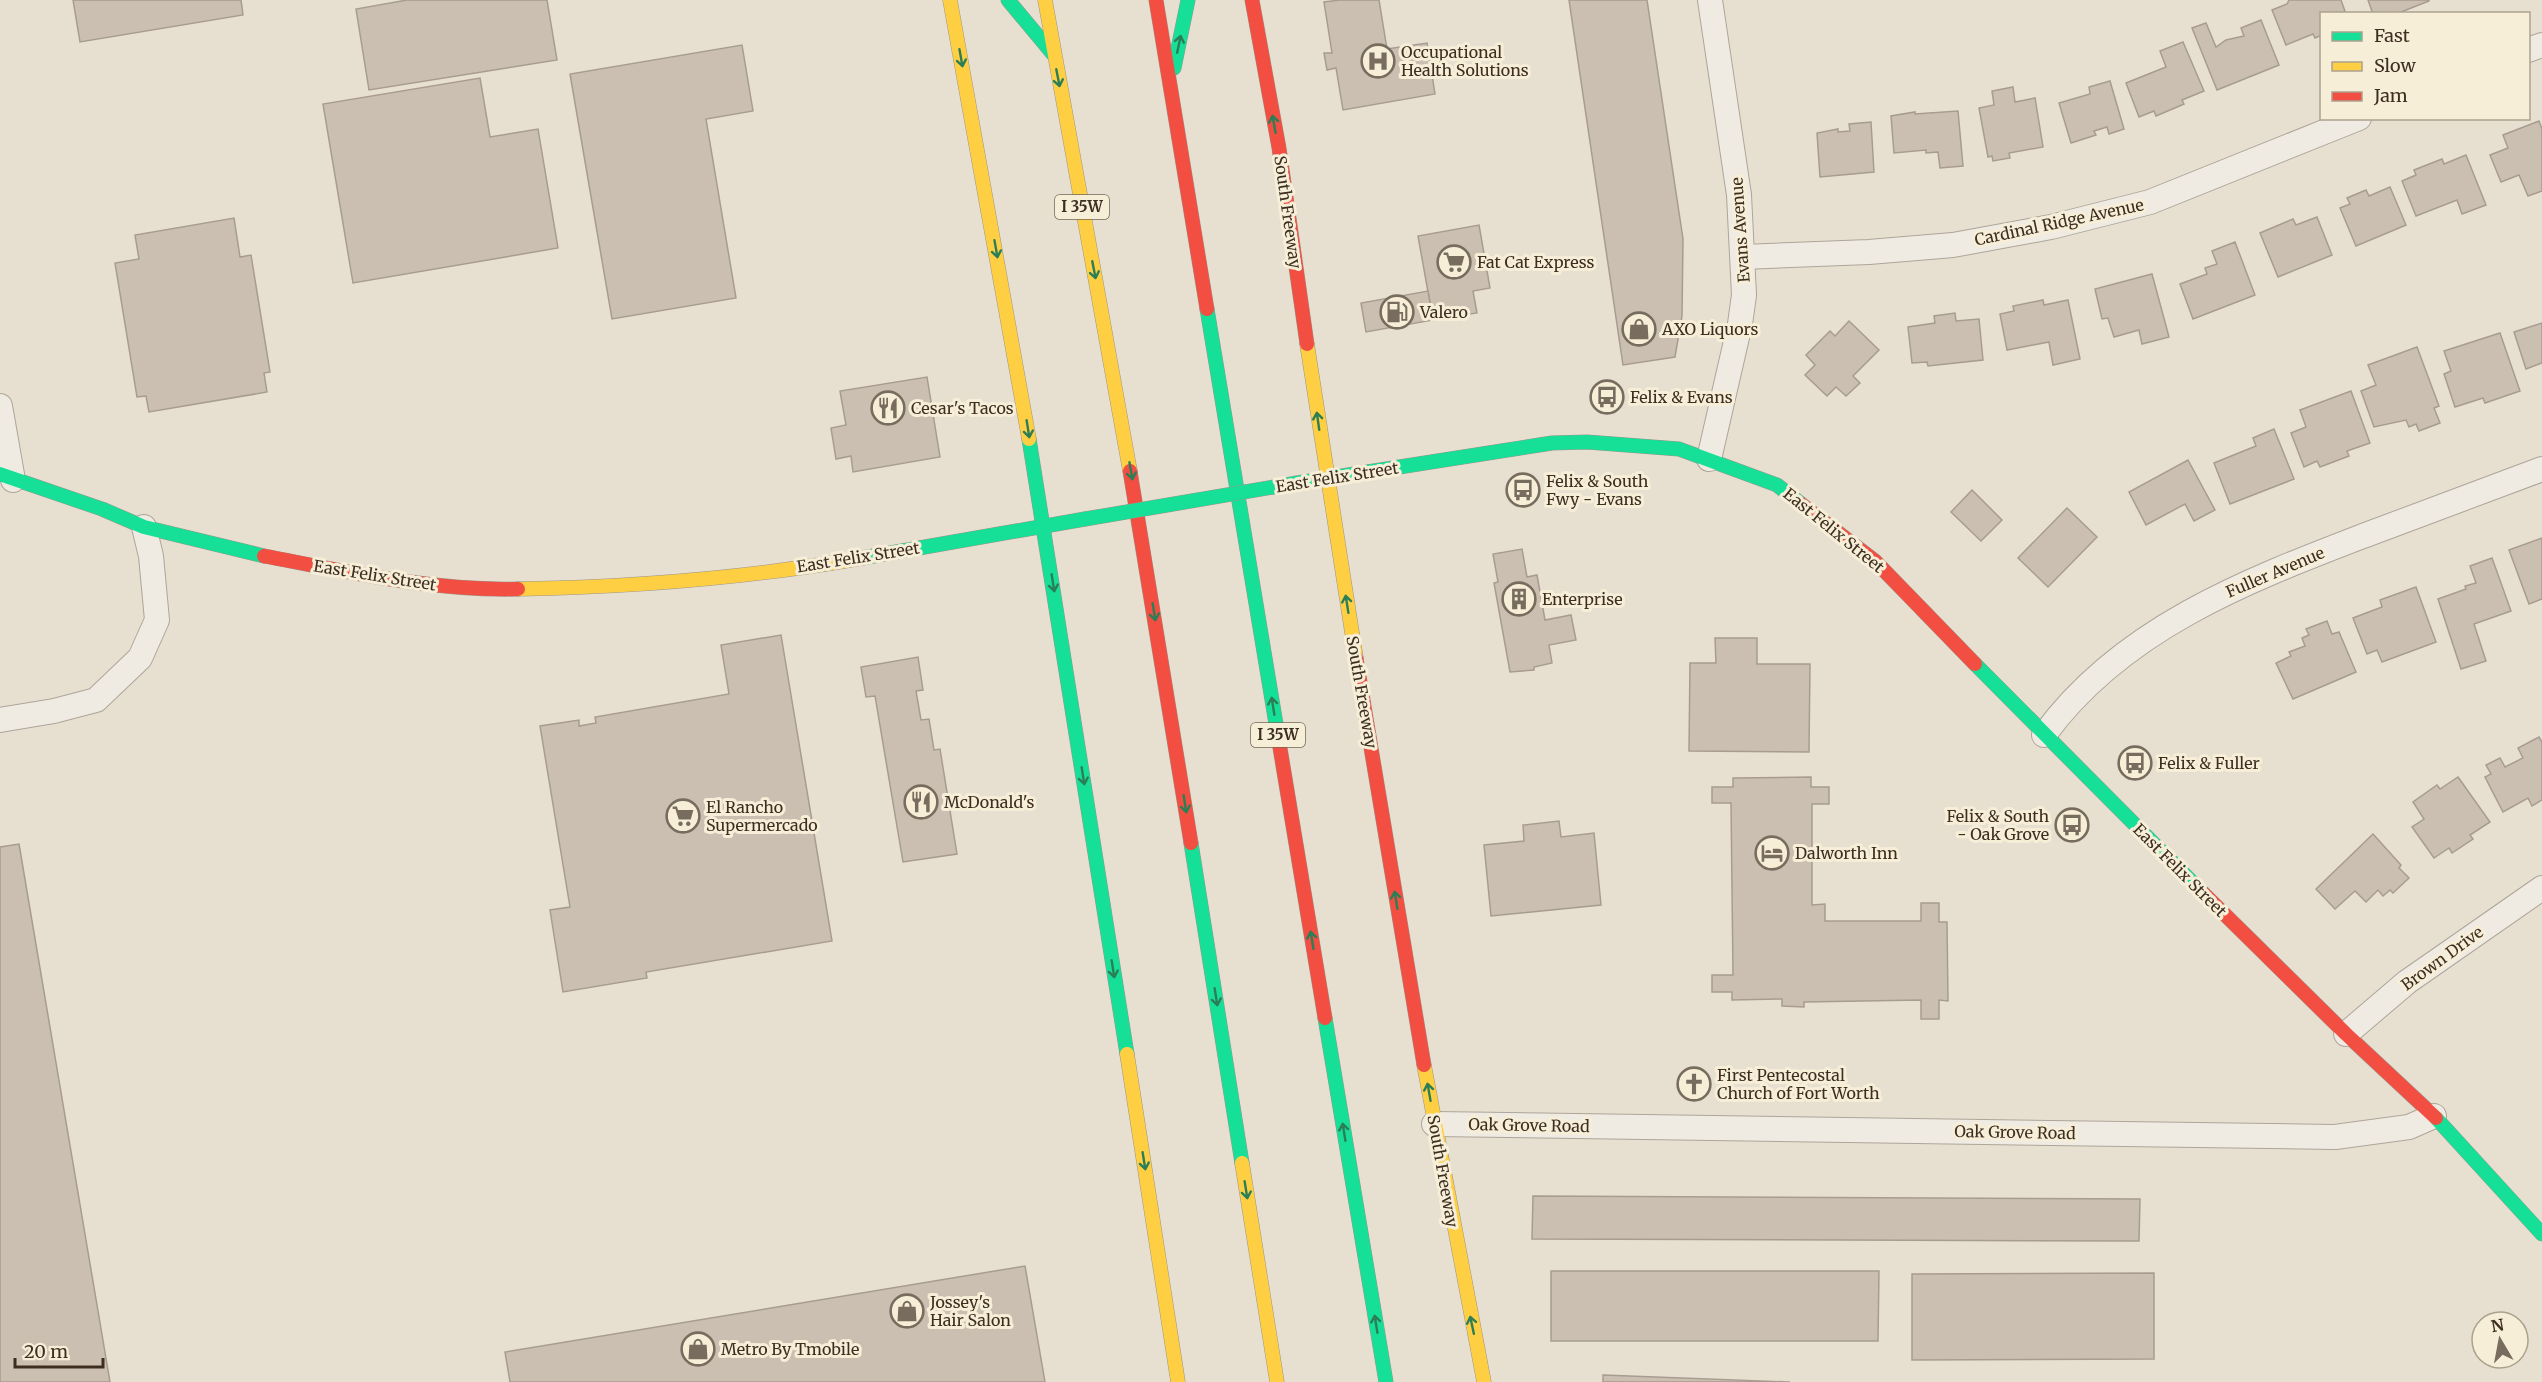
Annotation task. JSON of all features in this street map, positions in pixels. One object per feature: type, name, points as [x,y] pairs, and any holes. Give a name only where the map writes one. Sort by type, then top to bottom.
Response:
[{"type":"main road","points":[[950,0],[1044,525],[1178,1382]]},
{"type":"main road","points":[[1008,0],[1054,56]]},
{"type":"main road","name":"I 35W","points":[[1045,0],[1143,542],[1277,1382]]},
{"type":"main road","name":"I 35W","points":[[1156,0],[1386,1382]]},
{"type":"main road","points":[[1170,87],[1188,0]]},
{"type":"main road","name":"South Freeway","points":[[1252,0],[1279,148],[1326,479],[1434,1124],[1484,1382]]},
{"type":"main road","name":"East Felix Street","points":[[7,477],[102,508],[144,526],[252,554],[375,577],[476,590],[590,588],[715,579],[855,559],[1296,483],[1552,443],[1587,442],[1679,449],[1777,485],[1875,561],[2044,735],[2346,1034],[2434,1116]]},
{"type":"main road","points":[[2434,1116],[2542,1234]]},
{"type":"street","name":"Evans Avenue","points":[[1709,459],[1740,324],[1744,295],[1739,195],[1710,0]]},
{"type":"street","name":"Cardinal Ridge Avenue","points":[[1743,257],[1869,252],[1953,245],[2051,227],[2150,202],[2354,120]]},
{"type":"street","points":[[0,406],[7,477]]},
{"type":"street","name":"Fuller Avenue","points":[[2044,735],[2056,719],[2107,668],[2158,629],[2219,595],[2284,566],[2542,469]]},
{"type":"street","points":[[0,720],[54,711],[96,700],[140,658],[157,620],[151,556],[144,526]]},
{"type":"street","name":"Brown Drive","points":[[2346,1034],[2408,982],[2542,888]]},
{"type":"street","name":"Oak Grove Road","points":[[1434,1124],[2335,1137],[2409,1127],[2434,1116]]},
{"type":"building","points":[[73,0],[241,0],[243,15],[80,42]]},
{"type":"building","points":[[407,0],[547,0],[557,60],[369,90],[356,9]]},
{"type":"building","name":"Occupational Health Solutions","points":[[1379,0],[1387,49],[1427,43],[1435,94],[1343,110],[1336,68],[1327,70],[1324,53],[1332,53],[1324,2]]},
{"type":"building","points":[[1569,0],[1647,0],[1683,239],[1682,316],[1675,357],[1623,365]]},
{"type":"building","points":[[2289,0],[2341,0],[2345,12],[2320,12],[2320,36],[2315,38],[2313,34],[2286,45],[2272,10],[2287,4]]},
{"type":"building","points":[[2368,0],[2429,0],[2401,12],[2372,12]]},
{"type":"building","points":[[2261,20],[2279,65],[2217,90],[2192,28],[2206,23],[2216,47],[2226,40],[2244,36],[2241,28]]},
{"type":"building","points":[[2183,42],[2204,91],[2182,100],[2184,104],[2156,116],[2154,111],[2139,117],[2126,83],[2166,67],[2160,51]]},
{"type":"building","points":[[742,45],[753,111],[706,119],[736,298],[612,319],[570,74]]},
{"type":"building","points":[[480,78],[490,137],[538,129],[558,248],[353,283],[323,104]]},
{"type":"building","points":[[2110,81],[2124,129],[2109,134],[2107,127],[2094,131],[2096,135],[2071,143],[2059,103],[2090,94],[2089,87]]},
{"type":"building","points":[[2013,87],[2015,102],[2035,98],[2043,147],[2009,153],[2010,158],[1993,161],[1992,156],[1988,157],[1979,108],[1994,105],[1992,91]]},
{"type":"building","points":[[1958,111],[1963,166],[1940,168],[1938,152],[1926,153],[1926,150],[1894,153],[1891,116],[1915,112],[1915,114]]},
{"type":"building","points":[[2539,121],[2542,129],[2542,191],[2528,196],[2519,175],[2501,182],[2490,155],[2508,148],[2503,135]]},
{"type":"building","points":[[1871,122],[1874,172],[1820,177],[1817,133],[1838,129],[1838,132],[1850,131],[1849,124]]},
{"type":"building","points":[[2466,155],[2486,205],[2462,214],[2457,200],[2416,216],[2402,181],[2416,175],[2414,170],[2442,159],[2444,164]]},
{"type":"building","points":[[2390,187],[2406,225],[2356,246],[2340,208],[2350,204],[2347,198],[2366,190],[2369,196]]},
{"type":"building","points":[[2317,217],[2332,255],[2278,277],[2260,233],[2293,219],[2296,225]]},
{"type":"building","points":[[234,218],[240,257],[251,255],[270,372],[264,373],[267,392],[149,412],[146,396],[137,397],[115,263],[139,259],[135,235]]},
{"type":"building","name":"Fat Cat Express","points":[[1479,225],[1490,288],[1473,291],[1477,313],[1433,320],[1418,236]]},
{"type":"building","points":[[2235,242],[2255,295],[2193,319],[2180,284],[2207,274],[2205,268],[2217,264],[2212,251]]},
{"type":"building","points":[[2152,274],[2169,337],[2142,344],[2139,330],[2114,337],[2108,318],[2102,319],[2095,289]]},
{"type":"building","name":"Valero","points":[[1428,291],[1433,320],[1366,332],[1361,303]]},
{"type":"building","points":[[2043,300],[2044,305],[2068,300],[2080,359],[2053,365],[2049,342],[2007,350],[2000,314],[2014,311],[2013,306]]},
{"type":"building","points":[[1955,313],[1956,321],[1979,319],[1983,360],[1928,366],[1927,362],[1912,363],[1908,327],[1935,323],[1934,316]]},
{"type":"building","points":[[1849,321],[1879,350],[1853,376],[1860,383],[1846,396],[1836,387],[1827,396],[1805,375],[1815,365],[1806,355],[1830,331],[1835,336]]},
{"type":"building","points":[[2542,323],[2542,363],[2526,369],[2514,332]]},
{"type":"building","points":[[2500,333],[2520,391],[2485,403],[2483,398],[2455,407],[2444,374],[2451,371],[2444,351]]},
{"type":"building","points":[[2417,347],[2439,406],[2434,408],[2440,423],[2419,431],[2416,424],[2409,427],[2406,420],[2374,427],[2361,391],[2376,385],[2368,365]]},
{"type":"building","name":"Cesar's Tacos","points":[[927,377],[940,457],[853,472],[851,456],[836,459],[831,428],[846,425],[840,391]]},
{"type":"building","points":[[2351,391],[2370,443],[2347,451],[2349,456],[2320,467],[2317,461],[2304,467],[2291,433],[2306,427],[2300,410]]},
{"type":"building","points":[[2274,429],[2294,479],[2230,504],[2214,463],[2256,446],[2253,438]]},
{"type":"building","points":[[2188,460],[2215,510],[2194,521],[2185,504],[2146,525],[2129,492]]},
{"type":"building","points":[[1972,490],[2002,520],[1981,541],[1951,512]]},
{"type":"building","points":[[2067,508],[2097,537],[2048,587],[2018,558]]},
{"type":"building","points":[[2542,538],[2542,599],[2529,604],[2509,550]]},
{"type":"building","name":"Enterprise","points":[[1522,549],[1527,577],[1537,575],[1545,620],[1571,615],[1576,640],[1549,645],[1552,663],[1534,667],[1534,670],[1510,672],[1494,583],[1498,582],[1493,554]]},
{"type":"building","points":[[2492,558],[2511,611],[2474,624],[2486,661],[2461,669],[2438,599],[2476,583],[2470,566]]},
{"type":"building","points":[[2416,587],[2436,642],[2382,662],[2377,650],[2367,654],[2353,618],[2382,607],[2380,600]]},
{"type":"building","points":[[2327,621],[2332,634],[2339,632],[2356,672],[2293,699],[2276,663],[2291,656],[2289,652],[2305,646],[2302,638],[2309,635],[2306,629]]},
{"type":"building","name":"El Rancho Supermercado","points":[[781,635],[832,941],[646,972],[647,978],[563,992],[550,910],[570,907],[540,726],[579,720],[579,726],[596,723],[595,717],[729,694],[721,645]]},
{"type":"building","points":[[1715,638],[1757,638],[1757,664],[1810,664],[1809,752],[1689,751],[1690,663],[1716,663]]},
{"type":"building","name":"McDonald's","points":[[918,657],[923,690],[916,691],[921,720],[929,719],[934,750],[940,749],[957,854],[903,862],[875,696],[866,697],[861,667]]},
{"type":"building","points":[[2539,737],[2542,742],[2542,800],[2532,806],[2528,798],[2503,812],[2485,777],[2491,774],[2486,765],[2500,758],[2505,767],[2523,758],[2518,748]]},
{"type":"building","name":"Dalworth Inn","points":[[1811,777],[1811,787],[1829,787],[1829,804],[1812,804],[1812,905],[1825,904],[1825,921],[1921,921],[1921,903],[1939,903],[1939,922],[1947,922],[1948,1001],[1939,1000],[1939,1019],[1921,1019],[1921,1000],[1804,1002],[1804,1007],[1782,1006],[1782,999],[1732,1000],[1732,992],[1712,992],[1712,975],[1733,975],[1731,803],[1712,803],[1712,787],[1733,787],[1733,778]]},
{"type":"building","points":[[2458,777],[2490,822],[2470,835],[2473,839],[2452,853],[2449,848],[2434,858],[2412,827],[2424,819],[2413,802],[2437,785],[2440,789]]},
{"type":"building","points":[[1559,821],[1561,837],[1594,833],[1601,905],[1491,916],[1484,845],[1524,841],[1523,825]]},
{"type":"building","points":[[2373,834],[2401,865],[2399,868],[2409,878],[2393,893],[2390,890],[2383,896],[2378,890],[2366,902],[2355,891],[2335,909],[2316,889]]},
{"type":"building","points":[[19,844],[110,1382],[0,1382],[0,847]]},
{"type":"building","points":[[1533,1196],[2140,1199],[2139,1241],[1532,1239]]},
{"type":"building","points":[[1025,1266],[1045,1382],[510,1382],[505,1352]]},
{"type":"building","points":[[1551,1271],[1879,1271],[1878,1341],[1551,1341]]},
{"type":"building","points":[[2154,1273],[2154,1359],[1912,1360],[1912,1274]]},
{"type":"building","points":[[1603,1375],[1790,1382],[1603,1382]]},
{"type":"traffic: fast","points":[[1008,0],[1053,54]]},
{"type":"traffic: fast","points":[[1174,68],[1188,0]]},
{"type":"traffic: fast","points":[[1207,309],[1277,730]]},
{"type":"traffic: fast","points":[[1029,439],[1127,1054]]},
{"type":"traffic: fast","points":[[1297,483],[1552,443],[1587,442],[1679,449],[1777,485],[1801,504]]},
{"type":"traffic: fast","points":[[0,474],[102,509],[144,527],[264,556]]},
{"type":"traffic: fast","points":[[1085,519],[1297,483]]},
{"type":"traffic: fast","points":[[862,558],[1085,519]]},
{"type":"traffic: fast","points":[[1975,664],[2203,893]]},
{"type":"traffic: fast","points":[[1191,843],[1242,1163]]},
{"type":"traffic: fast","points":[[1325,1018],[1386,1382]]},
{"type":"traffic: fast","points":[[2436,1118],[2542,1234]]},
{"type":"traffic: slow","points":[[950,0],[1029,439]]},
{"type":"traffic: slow","points":[[1045,0],[1130,471]]},
{"type":"traffic: slow","points":[[1307,344],[1356,658]]},
{"type":"traffic: slow","points":[[518,589],[690,580],[776,571],[862,558]]},
{"type":"traffic: slow","points":[[1127,1054],[1178,1382]]},
{"type":"traffic: slow","points":[[1424,1065],[1484,1382]]},
{"type":"traffic: slow","points":[[1242,1163],[1277,1382]]},
{"type":"traffic: jam","points":[[1156,0],[1207,309]]},
{"type":"traffic: jam","points":[[1252,0],[1279,148],[1307,344]]},
{"type":"traffic: jam","points":[[1130,471],[1191,843]]},
{"type":"traffic: jam","points":[[1801,504],[1875,561],[1975,664]]},
{"type":"traffic: jam","points":[[264,556],[422,584],[518,589]]},
{"type":"traffic: jam","points":[[1356,658],[1424,1065]]},
{"type":"traffic: jam","points":[[1277,730],[1325,1018]]},
{"type":"traffic: jam","points":[[2203,893],[2346,1034],[2436,1118]]},
{"type":"place","name":"Occupational Health Solutions","points":[[1378,61]]},
{"type":"place","name":"Fat Cat Express","points":[[1454,262]]},
{"type":"place","name":"Valero","points":[[1397,312]]},
{"type":"place","name":"AXO Liquors","points":[[1639,329]]},
{"type":"place","name":"Felix & Evans","points":[[1607,397]]},
{"type":"place","name":"Cesar's Tacos","points":[[888,408]]},
{"type":"place","name":"Felix & South Fwy - Evans","points":[[1523,490]]},
{"type":"place","name":"Enterprise","points":[[1519,599]]},
{"type":"place","name":"Felix & Fuller","points":[[2135,763]]},
{"type":"place","name":"McDonald's","points":[[921,802]]},
{"type":"place","name":"El Rancho Supermercado","points":[[683,816]]},
{"type":"place","name":"Felix & South - Oak Grove","points":[[2072,825]]},
{"type":"place","name":"Dalworth Inn","points":[[1772,853]]},
{"type":"place","name":"First Pentecostal Church of Fort Worth","points":[[1694,1084]]},
{"type":"place","name":"Jossey's Hair Salon","points":[[907,1311]]},
{"type":"place","name":"Metro By Tmobile","points":[[698,1349]]}]
